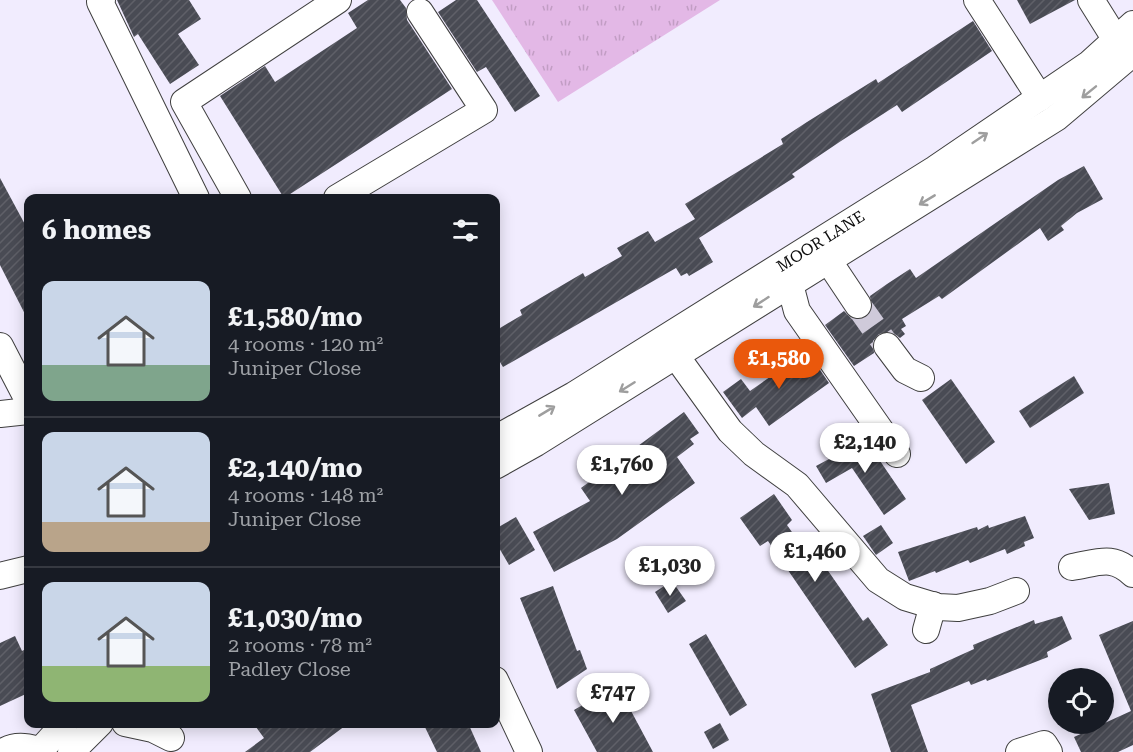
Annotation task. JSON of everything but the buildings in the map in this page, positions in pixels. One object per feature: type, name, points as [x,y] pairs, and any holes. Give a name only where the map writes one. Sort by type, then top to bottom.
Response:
[{"type":"street","points":[[102,0],[100,2],[194,194]]},
{"type":"street","points":[[236,194],[184,102],[338,0]]},
{"type":"street","points":[[977,0],[1040,98]]},
{"type":"street","points":[[1091,0],[1127,39]]},
{"type":"street","points":[[344,194],[484,110],[420,12]]},
{"type":"street","name":"MOOR LANE","points":[[500,462],[536,443],[676,356],[787,273],[1127,39]]},
{"type":"street","name":"MOOR LANE","points":[[500,436],[787,273],[828,261],[1056,118],[1127,39]]},
{"type":"street","points":[[828,261],[858,305]]},
{"type":"street","points":[[787,273],[797,311],[897,454]]},
{"type":"street","points":[[0,346],[24,392]]},
{"type":"street","points":[[887,346],[905,370],[921,378]]},
{"type":"street","points":[[676,356],[730,431],[754,454],[797,485],[864,568],[878,580],[905,597],[933,605],[958,608],[990,601],[1016,591]]},
{"type":"street","points":[[0,414],[24,411]]},
{"type":"street","points":[[1072,567],[1108,560],[1122,564],[1133,574]]},
{"type":"street","points":[[0,576],[24,570]]},
{"type":"street","points":[[926,630],[933,605]]},
{"type":"street","points":[[500,691],[529,752]]},
{"type":"street","points":[[3,752],[9,748],[24,746],[39,751],[60,728]]},
{"type":"street","points":[[71,752],[95,728]]},
{"type":"street","points":[[148,728],[172,738]]},
{"type":"street","points":[[1018,752],[1047,748]]},
{"type":"green space","points":[[492,0],[720,0],[558,102]]},
{"type":"tunnel","points":[[858,305],[887,346]]}]
